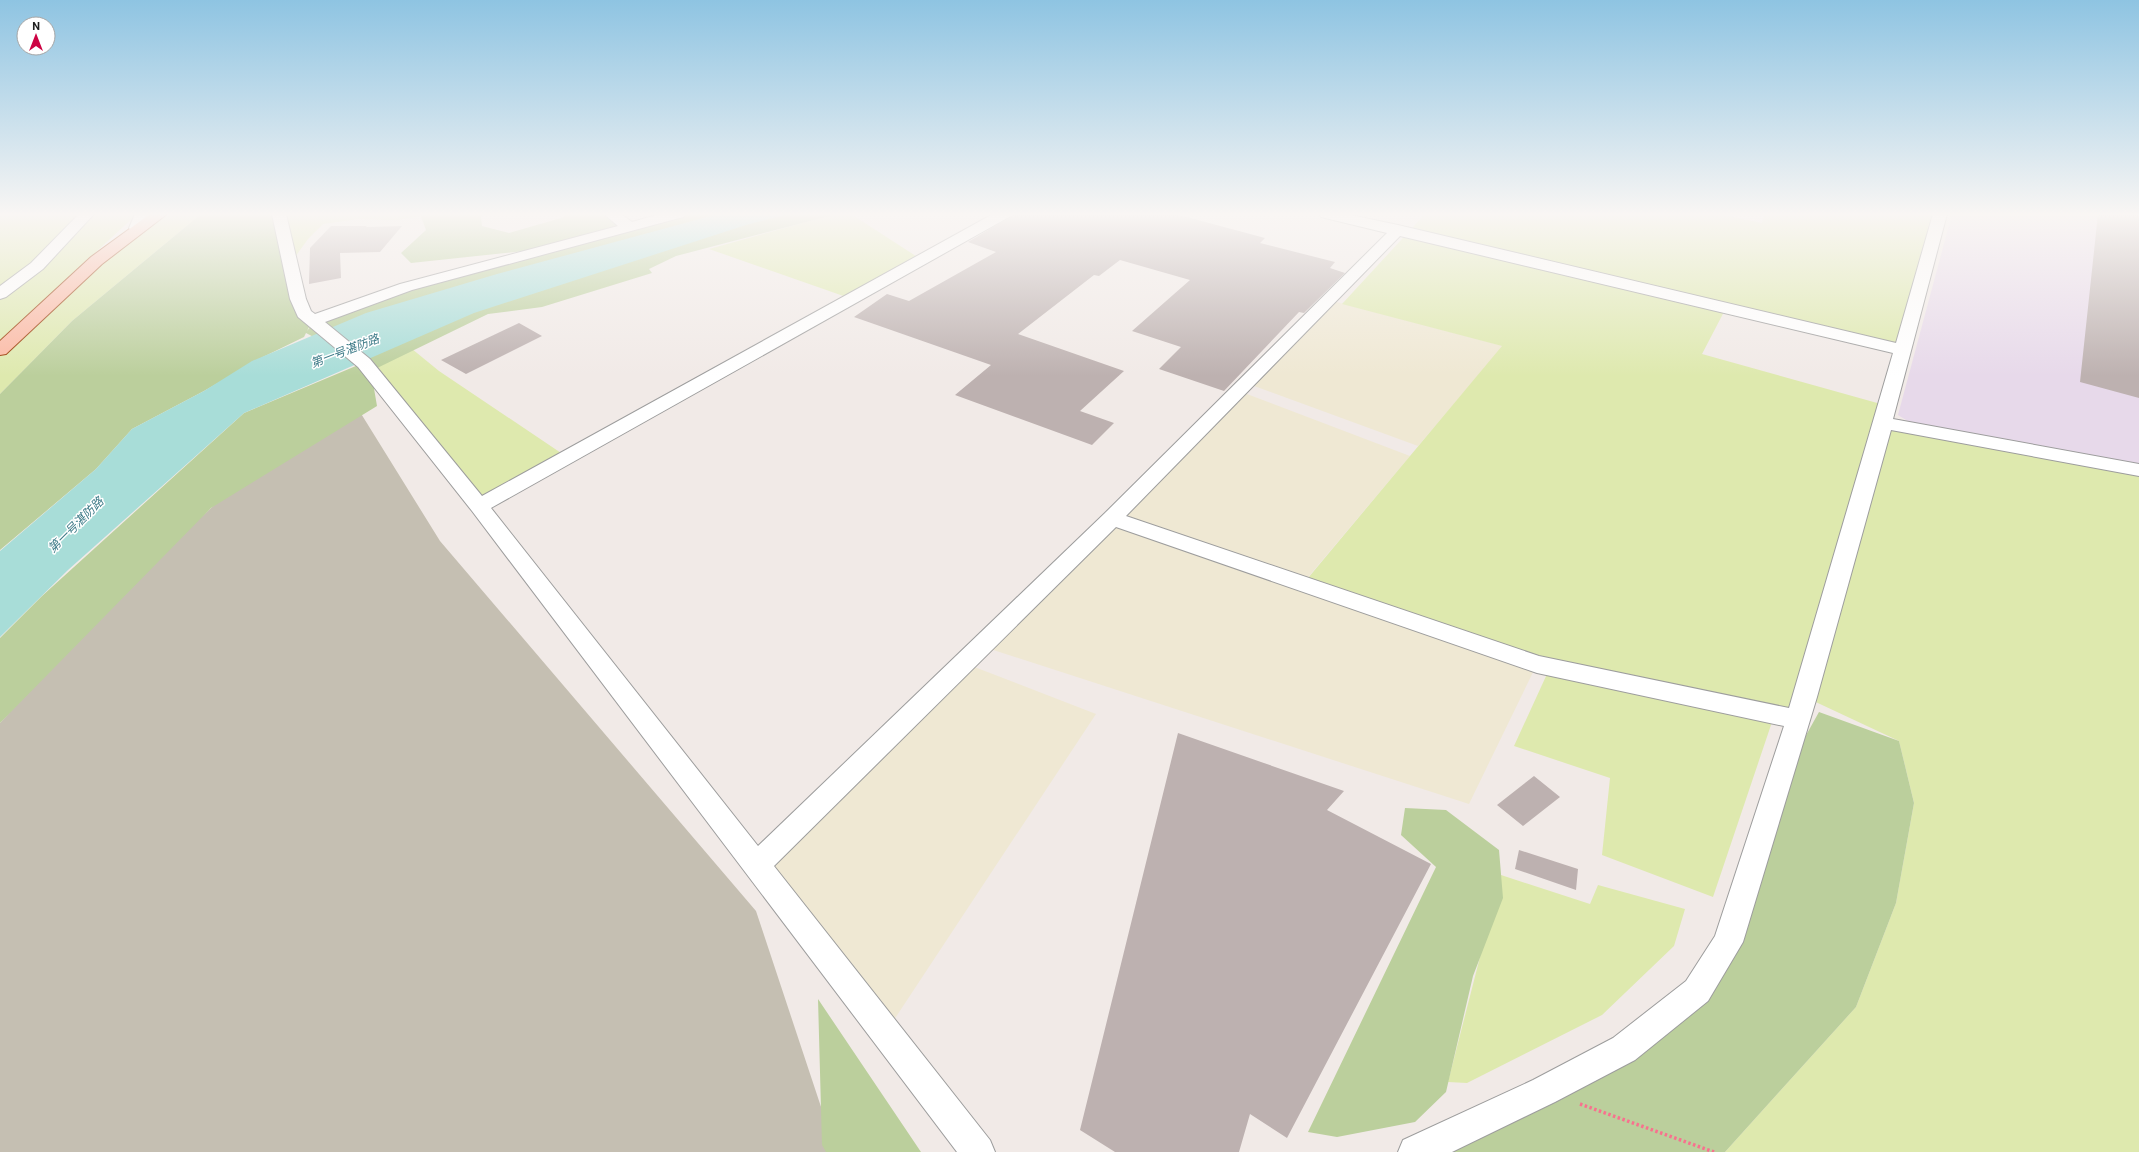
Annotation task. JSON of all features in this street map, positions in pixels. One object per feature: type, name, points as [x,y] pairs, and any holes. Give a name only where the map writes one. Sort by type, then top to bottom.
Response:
[{"type":"main road","points":[[0,350],[89,268]]},
{"type":"street","points":[[0,294],[35,268]]},
{"type":"street","points":[[291,268],[298,299],[304,313],[364,363],[479,506],[978,1152]]},
{"type":"street","points":[[312,321],[406,287],[478,268]]},
{"type":"street","points":[[479,506],[907,268]]},
{"type":"street","points":[[757,865],[1112,518],[1361,268]]},
{"type":"street","points":[[1557,268],[1903,350]]},
{"type":"street","points":[[1415,1152],[1544,1091],[1624,1049],[1698,991],[1728,942],[1798,720],[1884,423],[1925,268]]},
{"type":"street","points":[[1884,423],[2139,470]]},
{"type":"street","points":[[1112,518],[1537,664],[1798,720]]},
{"type":"path","points":[[1544,1091],[1714,1152]]},
{"type":"shaded area","points":[[1938,268],[2139,268],[2139,466],[1914,425],[1898,415]]},
{"type":"shaded area","points":[[1329,300],[1503,346],[1418,446],[1246,383]]},
{"type":"shaded area","points":[[1239,391],[1410,456],[1303,583],[1537,664],[1469,804],[981,646]]},
{"type":"shaded area","points":[[360,412],[440,541],[756,911],[836,1152],[0,1152],[0,723],[136,576],[230,491]]},
{"type":"shaded area","points":[[964,663],[1096,714],[886,1032],[757,865]]},
{"type":"green space","points":[[0,268],[79,268],[0,341]]},
{"type":"green space","points":[[97,268],[136,268],[72,321],[0,394],[0,356]]},
{"type":"green space","points":[[136,268],[288,268],[298,299],[312,321],[307,331],[314,322],[412,286],[479,268],[652,268],[649,269],[652,273],[542,307],[488,314],[371,371],[377,406],[211,508],[0,723],[0,638],[42,596],[244,413],[363,363],[306,333],[304,337],[263,357],[204,391],[132,429],[96,469],[0,550],[0,394],[72,321]]},
{"type":"green space","points":[[763,268],[908,268],[852,299]]},
{"type":"green space","points":[[1375,268],[1925,268],[1903,350],[1726,308],[1702,354],[1888,406],[1883,422],[2139,473],[2139,1152],[1725,1152],[1856,1007],[1896,903],[1914,803],[1899,741],[1805,697],[1798,719],[1537,664],[1303,584],[1502,346],[1342,304]]},
{"type":"green space","points":[[406,344],[439,371],[567,457],[479,506],[364,363]]},
{"type":"green space","points":[[1547,674],[1772,722],[1713,897],[1602,855],[1610,778],[1514,746]]},
{"type":"green space","points":[[1819,712],[1899,741],[1914,803],[1896,903],[1856,1007],[1725,1152],[1406,1152],[1699,1007],[1800,746]]},
{"type":"green space","points":[[1405,808],[1446,810],[1499,850],[1503,898],[1473,976],[1446,1092],[1415,1122],[1337,1137],[1308,1132],[1436,867],[1401,835]]},
{"type":"green space","points":[[1501,875],[1590,904],[1598,885],[1685,909],[1674,946],[1602,1015],[1467,1083],[1448,1082]]},
{"type":"green space","points":[[818,999],[921,1152],[826,1152],[822,1145]]},
{"type":"water","name":"第一号湛防路","points":[[520,268],[614,268],[474,313],[244,413],[68,570],[0,637],[0,551],[96,469],[132,429],[204,391],[252,361],[366,313]]},
{"type":"building","points":[[309,268],[341,268],[341,278],[309,284]]},
{"type":"building","points":[[968,268],[1110,268],[1099,276],[1094,275],[1018,334],[1124,371],[1080,411],[1114,423],[1092,445],[955,395],[991,365],[854,317],[887,294],[909,301]]},
{"type":"building","points":[[1147,268],[1330,268],[1345,273],[1304,313],[1299,312],[1224,391],[1159,369],[1181,347],[1132,331],[1190,280]]},
{"type":"building","points":[[2092,268],[2139,268],[2139,398],[2080,382]]},
{"type":"building","points":[[519,323],[542,336],[466,374],[441,360]]},
{"type":"building","points":[[1178,733],[1344,791],[1327,810],[1431,864],[1287,1138],[1250,1114],[1239,1152],[1115,1152],[1080,1130]]},
{"type":"building","points":[[1534,776],[1560,797],[1523,826],[1497,805]]},
{"type":"building","points":[[1519,850],[1578,869],[1576,890],[1515,869]]}]
